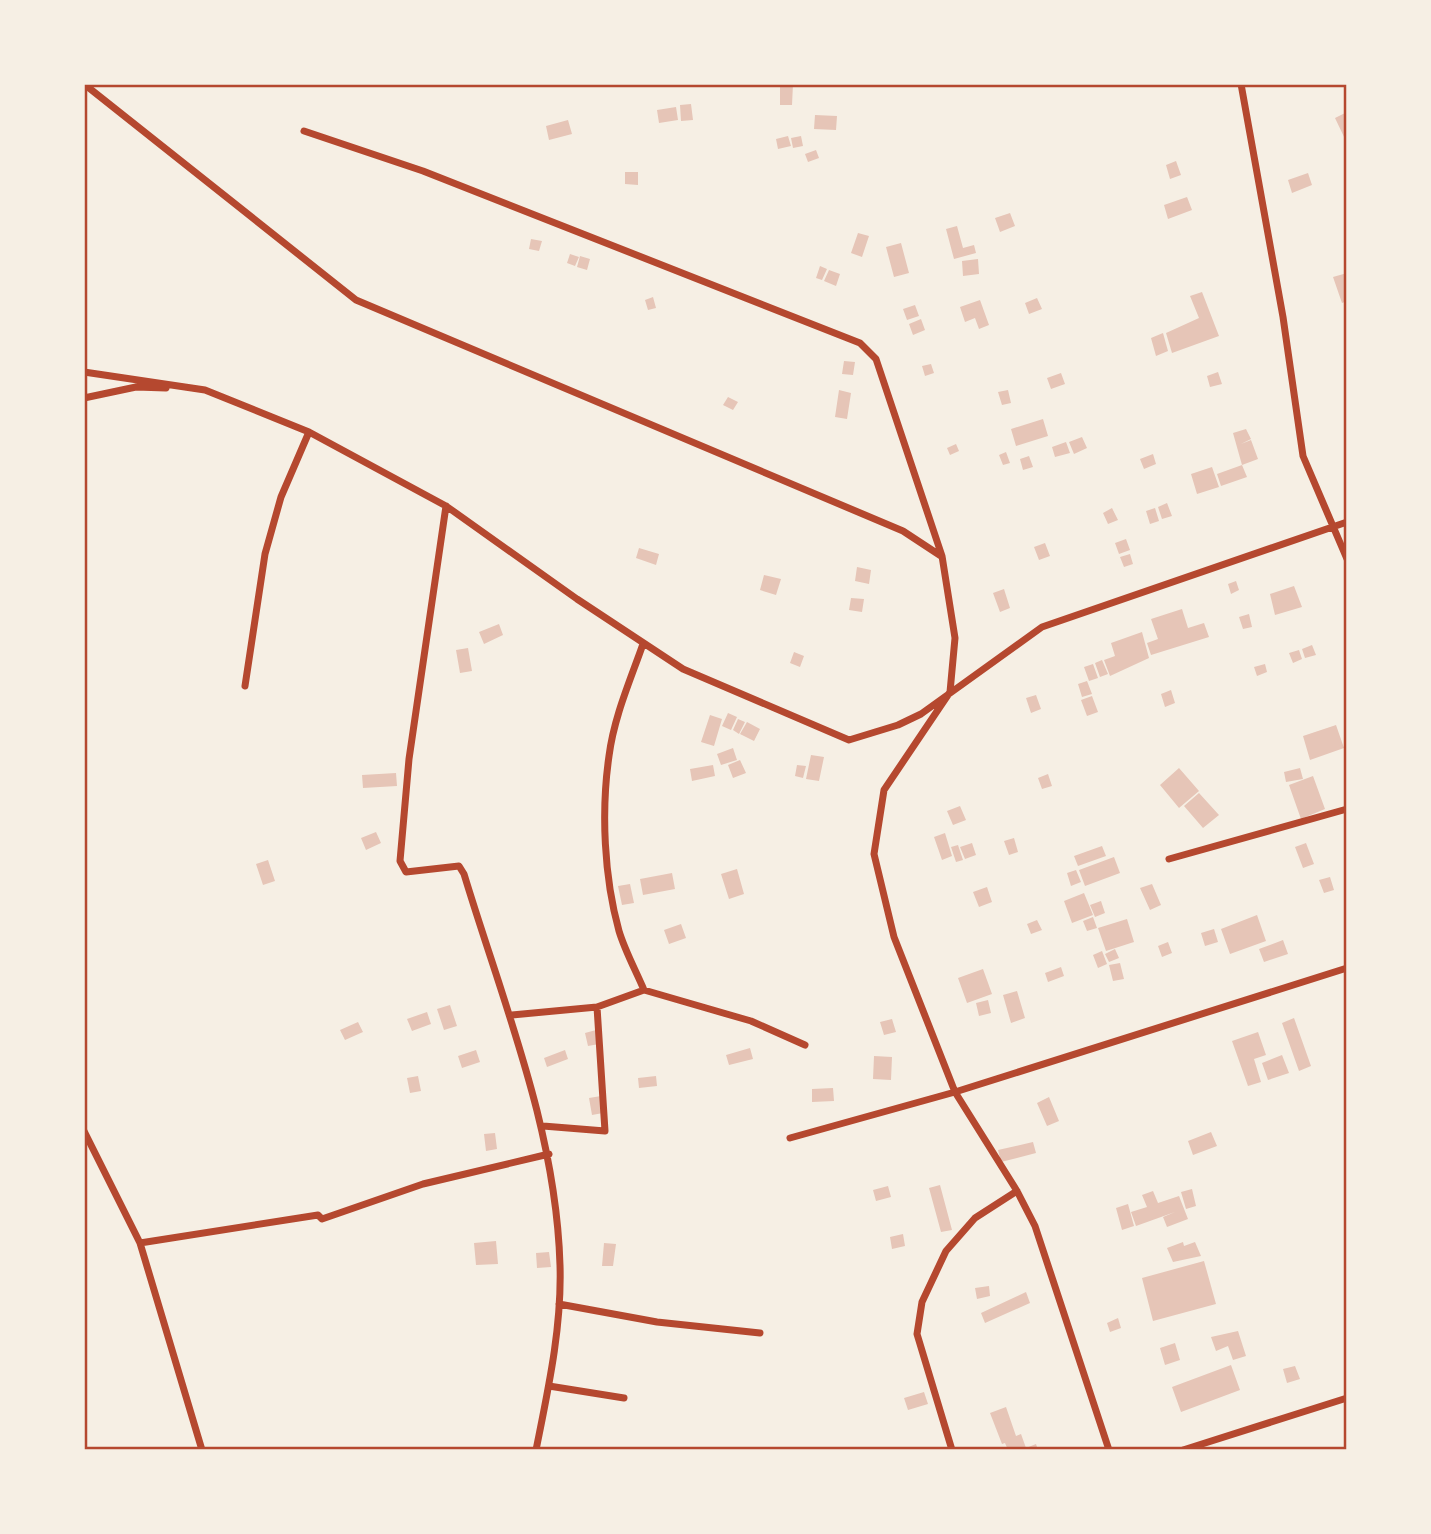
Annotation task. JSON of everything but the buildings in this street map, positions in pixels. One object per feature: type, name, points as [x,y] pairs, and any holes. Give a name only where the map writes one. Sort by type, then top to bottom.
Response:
[{"type":"street","points":[[84,84],[356,300],[903,531],[942,556]]},
{"type":"street","points":[[1241,84],[1283,317],[1303,456],[1347,559]]},
{"type":"street","points":[[304,131],[423,171],[860,343],[876,359],[942,556],[955,638],[950,692],[884,790],[874,854],[894,937],[955,1092],[1017,1191],[1035,1226],[1109,1450]]},
{"type":"street","points":[[84,372],[205,390],[309,432],[446,506],[643,644],[684,669],[849,740],[909,720],[1042,627],[1188,574],[1347,522]]},
{"type":"street","points":[[84,398],[136,387],[205,390]]},
{"type":"street","points":[[245,686],[265,554],[281,497],[309,432]]},
{"type":"street","points":[[446,506],[409,759],[400,861],[406,872],[459,866],[512,1015],[549,1154],[560,1265],[559,1304],[536,1450]]},
{"type":"street","points":[[643,644],[620,708],[609,756],[606,817],[614,907],[620,934],[644,990]]},
{"type":"street","points":[[1169,859],[1347,809]]},
{"type":"street","points":[[790,1138],[955,1092],[1347,968]]},
{"type":"street","points":[[512,1015],[597,1007],[644,990],[751,1020],[805,1045]]},
{"type":"street","points":[[542,1126],[605,1130],[597,1007]]},
{"type":"street","points":[[84,1131],[140,1243],[202,1450]]},
{"type":"street","points":[[140,1243],[318,1215],[322,1219],[423,1184],[549,1154]]},
{"type":"street","points":[[952,1450],[917,1334],[922,1302],[946,1251],[975,1218],[1017,1191]]},
{"type":"street","points":[[559,1304],[657,1322],[760,1333]]},
{"type":"street","points":[[548,1386],[624,1398]]},
{"type":"street","points":[[1182,1450],[1347,1398]]}]
